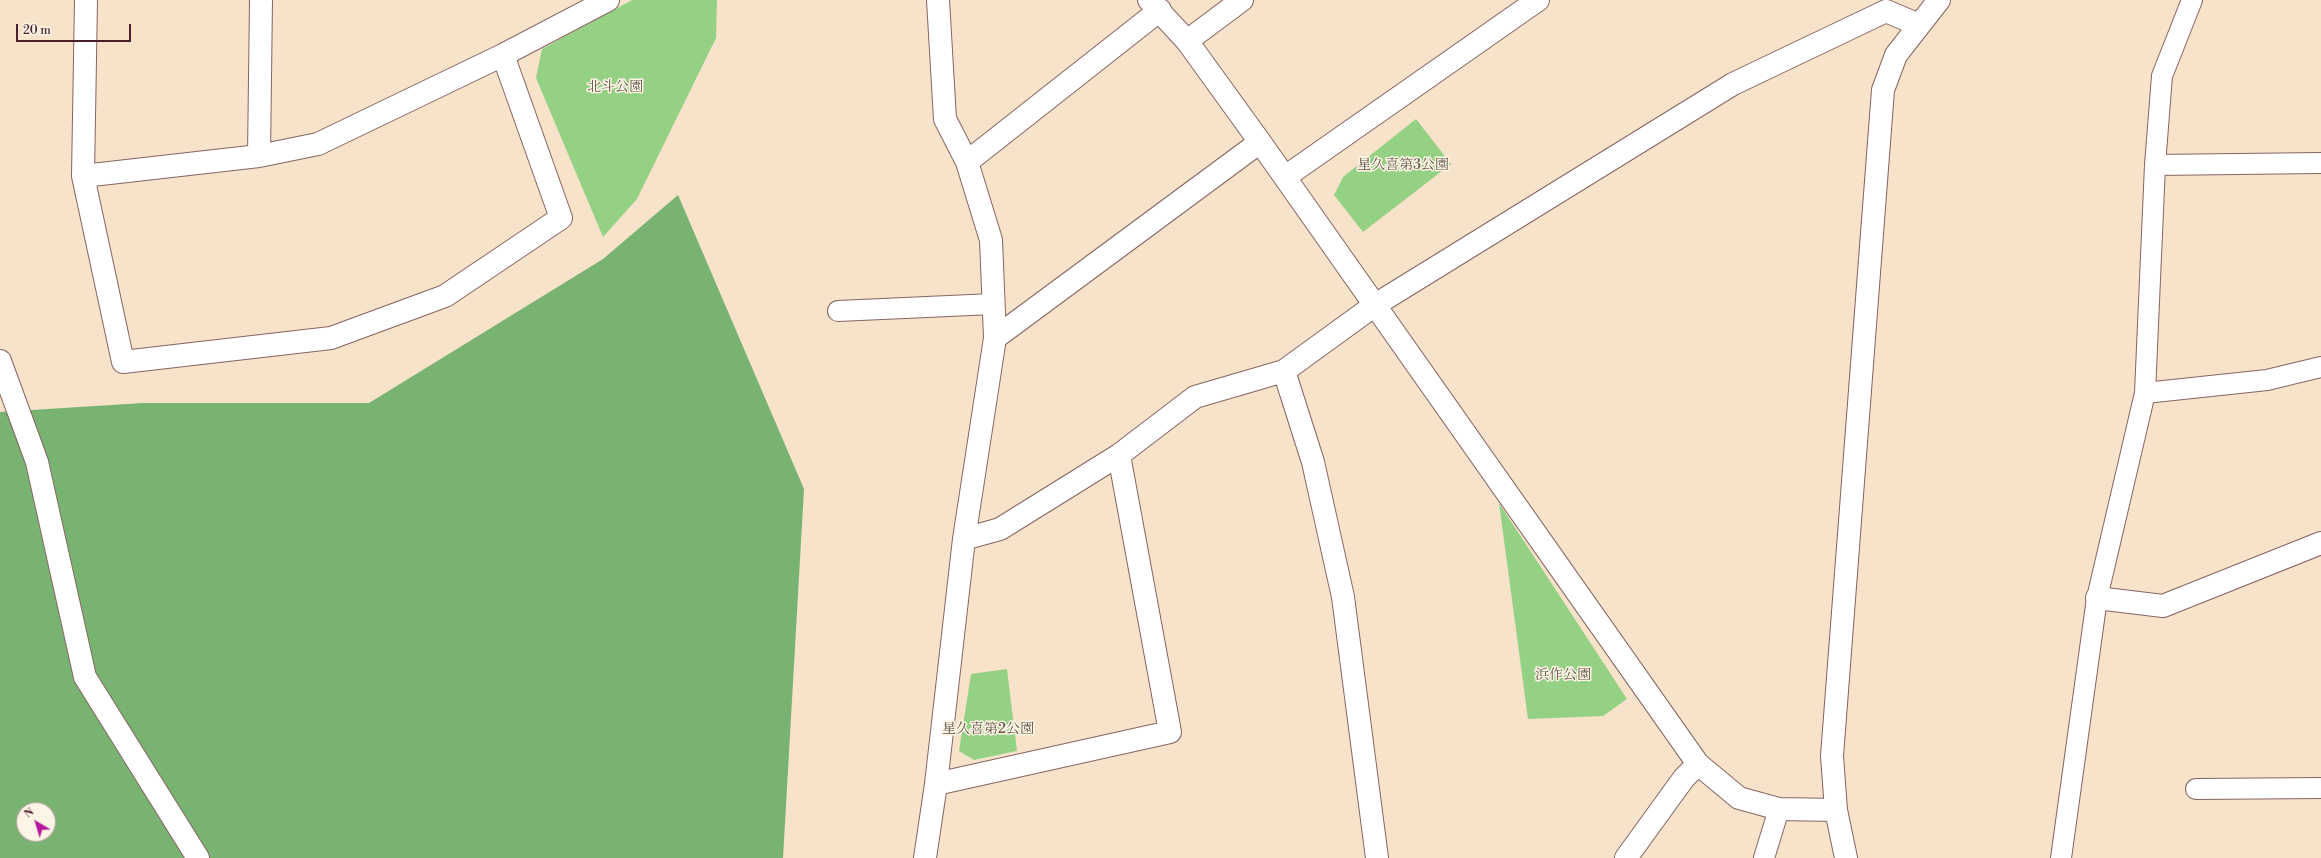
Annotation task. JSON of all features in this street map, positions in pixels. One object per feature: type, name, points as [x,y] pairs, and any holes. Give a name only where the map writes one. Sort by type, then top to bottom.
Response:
[{"type":"street","points":[[86,0],[83,176],[123,362],[331,338],[445,296],[561,218],[503,55]]},
{"type":"street","points":[[259,156],[261,0]]},
{"type":"street","points":[[83,176],[259,156],[318,144],[503,55],[608,0]]},
{"type":"street","points":[[925,858],[936,784],[964,539],[994,338],[991,240],[967,162],[945,119],[938,0]]},
{"type":"street","points":[[1187,41],[1242,0]]},
{"type":"street","points":[[1285,177],[1538,0]]},
{"type":"street","points":[[1846,858],[1836,810],[1832,756],[1883,90],[1896,55],[1939,0]]},
{"type":"street","points":[[967,162],[1154,5],[1187,41],[1260,142],[1698,764],[1739,798],[1779,809],[1836,810]]},
{"type":"street","points":[[964,539],[1000,529],[1119,455],[1195,397],[1284,371],[1375,306],[1733,84],[1886,11],[1919,25]]},
{"type":"street","points":[[994,338],[1260,142]]},
{"type":"street","points":[[0,361],[37,462],[85,677],[198,858]]},
{"type":"street","points":[[1284,371],[1313,462],[1344,597],[1377,858]]},
{"type":"street","points":[[936,784],[1170,732],[1119,455]]},
{"type":"street","points":[[2097,598],[2164,606],[2321,543]]},
{"type":"street","points":[[1626,858],[1684,778],[1698,764]]},
{"type":"lane","points":[[2061,858],[2097,598],[2146,393],[2155,166],[2162,76],[2192,0]]},
{"type":"lane","points":[[2155,166],[2321,163]]},
{"type":"lane","points":[[838,311],[993,304]]},
{"type":"lane","points":[[2146,393],[2266,380],[2321,367]]},
{"type":"lane","points":[[2196,789],[2321,788]]},
{"type":"lane","points":[[1764,858],[1779,809]]},
{"type":"green space","name":"北斗公園","points":[[632,0],[717,0],[716,38],[637,199],[603,237],[536,78],[542,49]]},
{"type":"green space","name":"星久喜第3公園","points":[[1416,119],[1451,164],[1363,232],[1334,195],[1343,177]]},
{"type":"green space","points":[[678,195],[804,489],[783,858],[0,858],[0,412],[143,403],[369,403],[603,259]]},
{"type":"green space","name":"浜作公園","points":[[1499,503],[1627,699],[1603,716],[1528,719]]},
{"type":"green space","name":"星久喜第2公園","points":[[1007,669],[1017,751],[974,760],[959,751],[971,674]]}]
